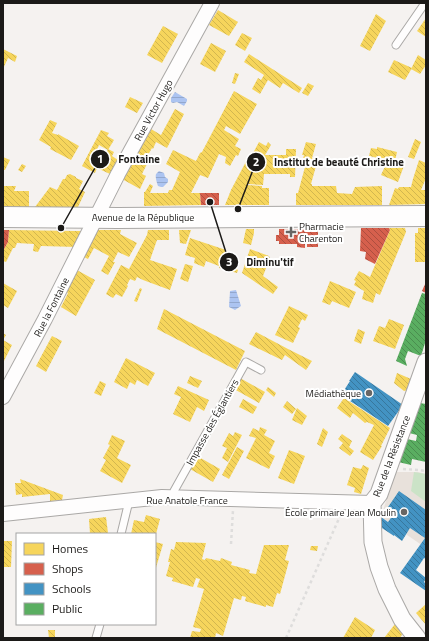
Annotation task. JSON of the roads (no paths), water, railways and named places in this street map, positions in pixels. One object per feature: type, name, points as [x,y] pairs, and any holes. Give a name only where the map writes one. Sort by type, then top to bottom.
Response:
[{"type":"main road","name":"Avenue de la République","points":[[3,217],[426,216]]},
{"type":"street","name":"Rue Victor Hugo","points":[[97,217],[122,167],[212,3]]},
{"type":"street","name":"Rue la Fontaine","points":[[3,397],[97,217]]},
{"type":"street","name":"Rue de la Résistance","points":[[417,638],[402,619],[387,589],[379,566],[373,542],[372,503],[379,494],[426,362]]},
{"type":"street","name":"Rue Anatole France","points":[[3,514],[162,497],[372,503]]},
{"type":"lane","points":[[396,46],[425,3]]},
{"type":"lane","name":"Impasse des Églantiers","points":[[174,498],[174,490],[246,362],[261,370]]},
{"type":"lane","points":[[121,533],[129,500]]},
{"type":"lane","points":[[96,638],[100,625]]},
{"type":"water","points":[[175,92],[187,99],[184,106],[177,102],[171,102],[171,98]]},
{"type":"water","points":[[159,171],[164,173],[165,177],[168,179],[168,182],[163,187],[158,186],[157,182],[156,174]]},
{"type":"water","points":[[236,290],[241,306],[235,310],[229,307],[230,291]]},
{"type":"place","name":"Diminu'tif","points":[[210,202]]},
{"type":"place","name":"Institut de beauté Christine","points":[[238,209]]},
{"type":"place","name":"Fontaine","points":[[61,228]]},
{"type":"place","name":"Pharmacie Charenton","points":[[291,232]]},
{"type":"place","name":"Médiathèque","points":[[369,393]]},
{"type":"place","name":"École primaire Jean Moulin","points":[[404,512]]}]
